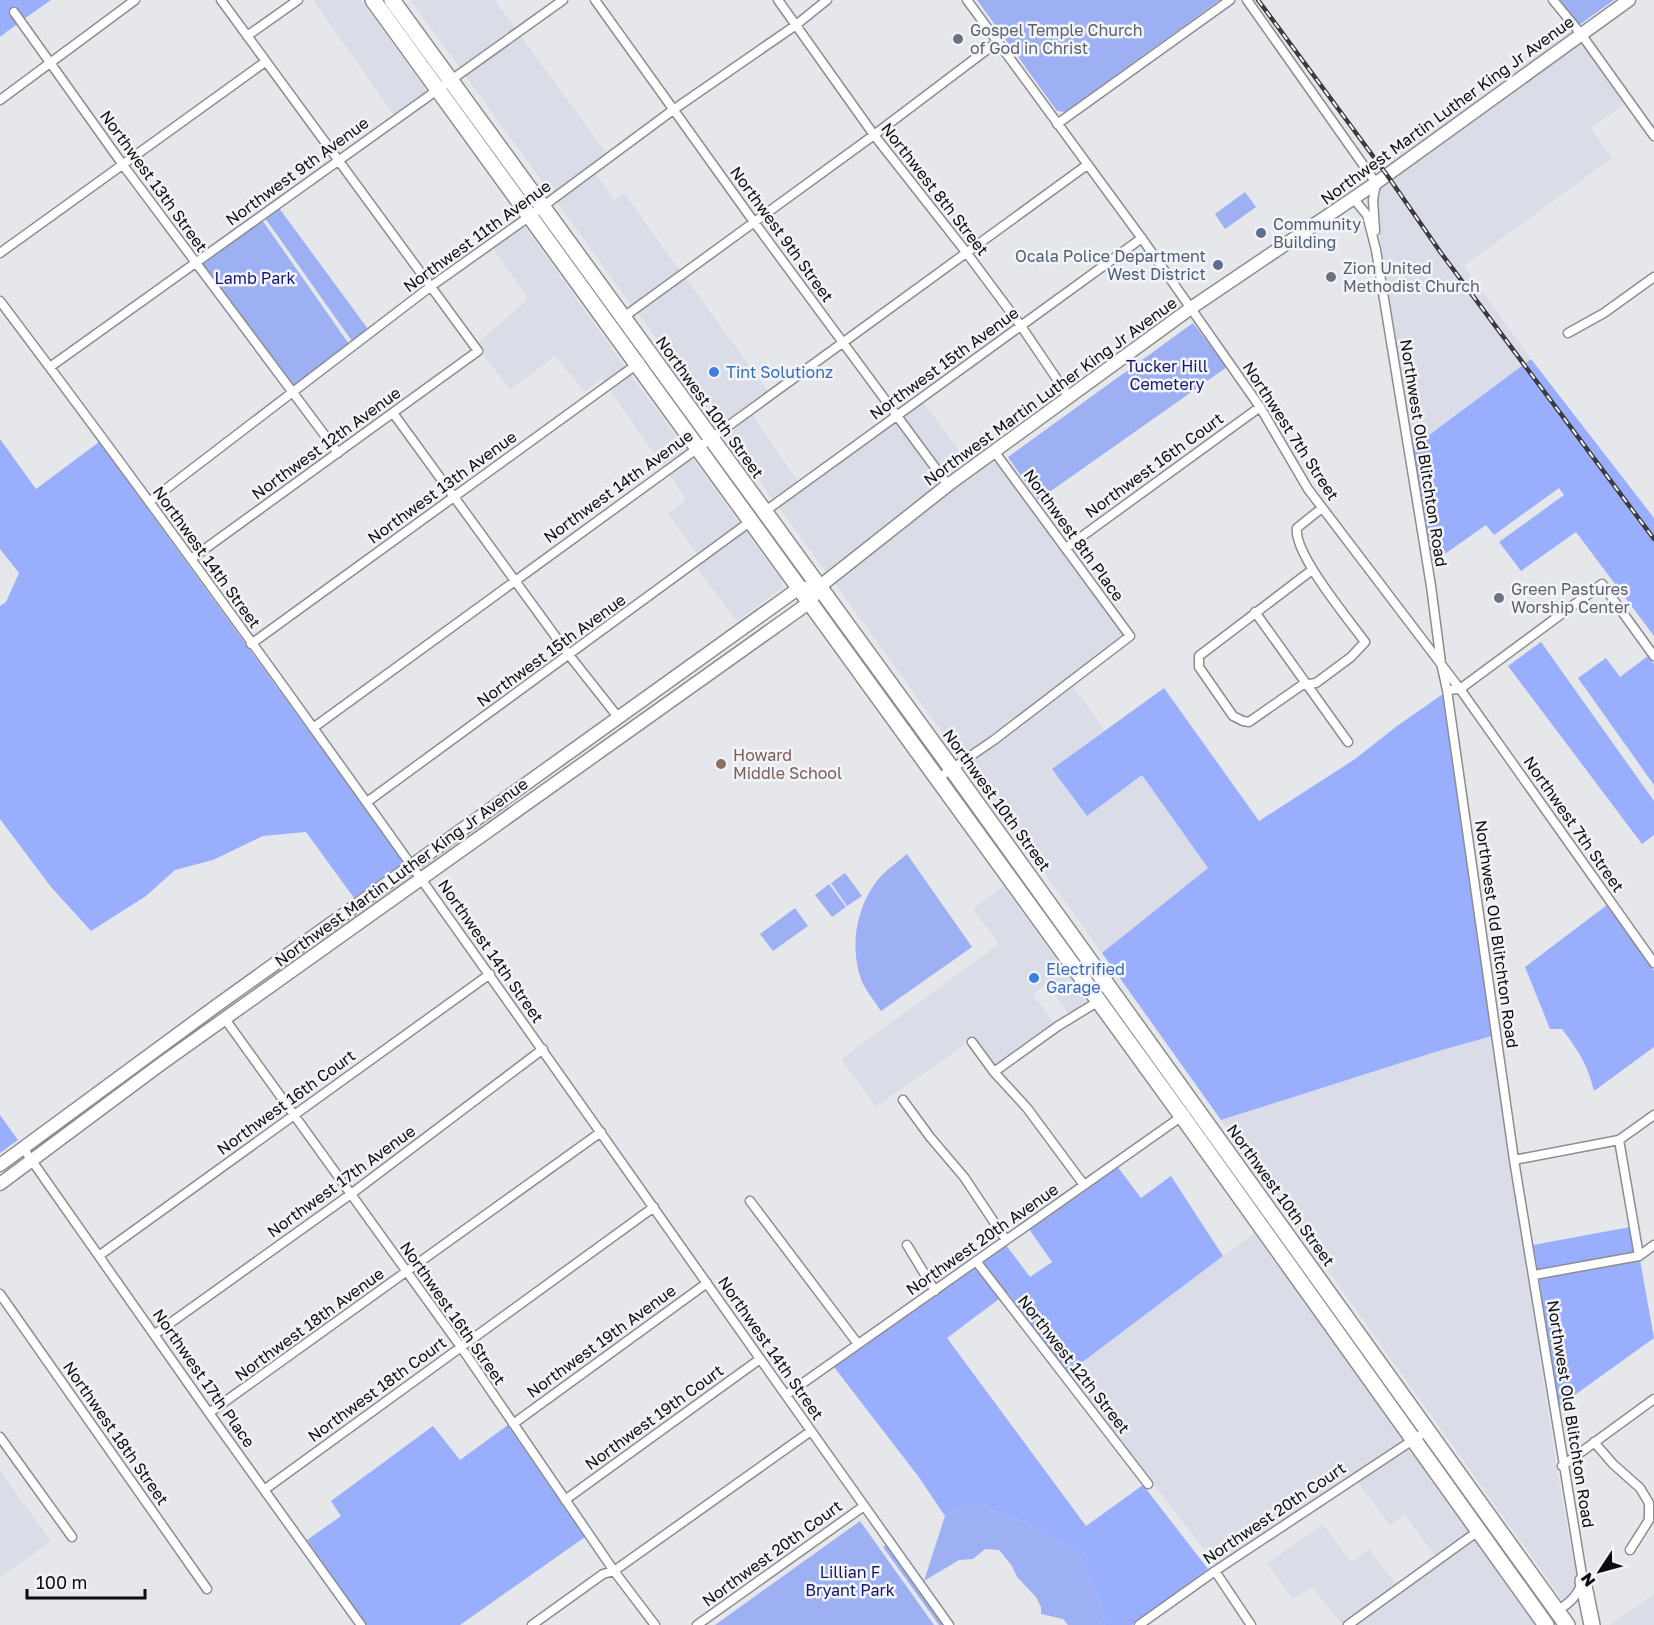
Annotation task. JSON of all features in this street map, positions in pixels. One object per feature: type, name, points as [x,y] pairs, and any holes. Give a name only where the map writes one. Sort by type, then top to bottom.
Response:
[{"type":"highway","name":"Northwest 10th Street","points":[[373,0],[543,207],[616,322]]},
{"type":"highway","name":"Northwest 10th Street","points":[[392,0],[530,216],[616,322],[758,516],[819,587],[1567,1625]]},
{"type":"highway","name":"Northwest 10th Street","points":[[758,516],[799,588],[1182,1116],[1546,1625]]},
{"type":"highway","points":[[1073,966],[1087,956]]},
{"type":"highway","points":[[1300,1281],[1315,1282],[1328,1291]]},
{"type":"highway","points":[[1583,1581],[1592,1625]]},
{"type":"main road","name":"Northwest Martin Luther King Jr Avenue","points":[[0,1184],[161,1064],[810,602],[819,587],[994,451],[1191,308],[1376,183],[1629,0]]},
{"type":"main road","points":[[799,588],[819,587]]},
{"type":"main road","name":"Northwest Martin Luther King Jr Avenue","points":[[0,1165],[216,1006],[413,867],[799,588]]},
{"type":"street","points":[[0,100],[135,0]]},
{"type":"street","points":[[221,0],[430,287]]},
{"type":"street","points":[[247,36],[298,0]]},
{"type":"street","name":"Northwest 9th Avenue","points":[[50,367],[562,0]]},
{"type":"street","name":"Northwest 9th Street","points":[[595,0],[754,222],[948,485]]},
{"type":"street","name":"Northwest 8th Street","points":[[778,0],[874,135],[1021,326],[1069,397]]},
{"type":"street","name":"Northwest 11th Avenue","points":[[149,502],[430,287],[543,207],[673,110],[796,25],[827,0]]},
{"type":"street","name":"Northwest 7th Street","points":[[967,0],[1191,308],[1260,407],[1308,489],[1460,689],[1654,963]]},
{"type":"street","points":[[1057,124],[1230,0]]},
{"type":"street","points":[[1247,0],[1376,183]]},
{"type":"street","points":[[1553,0],[1581,34],[1654,136]]},
{"type":"street","name":"Northwest 13th Street","points":[[14,12],[123,165],[338,453]]},
{"type":"street","points":[[616,322],[874,135],[997,42]]},
{"type":"street","points":[[0,253],[265,62]]},
{"type":"street","name":"Northwest 14th Avenue","points":[[313,728],[1087,165]]},
{"type":"street","name":"Northwest Old Blitchton Road","points":[[1376,183],[1373,200],[1376,250]]},
{"type":"street","name":"Northwest Old Blitchton Road","points":[[1353,198],[1367,215],[1376,250],[1447,690],[1514,1160],[1534,1275],[1562,1466],[1583,1581]]},
{"type":"street","name":"Northwest 15th Avenue","points":[[367,802],[1142,238]]},
{"type":"street","points":[[1568,333],[1604,313],[1654,277]]},
{"type":"street","name":"Northwest 12th Avenue","points":[[191,560],[478,351],[430,287]]},
{"type":"street","name":"Northwest 14th Street","points":[[0,301],[367,802],[949,1625]]},
{"type":"street","name":"Northwest 13th Avenue","points":[[251,644],[643,359]]},
{"type":"street","name":"Northwest 16th Court","points":[[1066,548],[1260,407]]},
{"type":"street","points":[[393,412],[569,655],[618,717]]},
{"type":"street","name":"Northwest 8th Place","points":[[952,769],[994,740],[1130,636],[994,451]]},
{"type":"street","points":[[1312,570],[1199,656],[1199,667],[1233,716],[1243,721],[1249,722],[1302,685],[1316,683],[1351,657],[1365,642],[1312,570],[1296,535],[1297,528],[1322,508]]},
{"type":"street","points":[[1447,690],[1460,689],[1602,584],[1654,656]]},
{"type":"street","points":[[1255,612],[1348,742]]},
{"type":"street","points":[[937,779],[952,769]]},
{"type":"street","name":"Northwest 16th Court","points":[[100,1255],[490,974]]},
{"type":"street","points":[[994,1072],[1058,1026],[1099,1001]]},
{"type":"street","name":"Northwest 16th Street","points":[[225,1019],[460,1347],[614,1571],[655,1625]]},
{"type":"street","points":[[972,1042],[994,1072],[1028,1108],[1084,1185]]},
{"type":"street","name":"Northwest 17th Avenue","points":[[155,1334],[351,1194],[543,1049]]},
{"type":"street","points":[[903,1100],[930,1137],[964,1177],[1006,1240]]},
{"type":"street","name":"Northwest 20th Avenue","points":[[786,1395],[1195,1106]]},
{"type":"street","points":[[1514,1160],[1619,1140],[1654,1115]]},
{"type":"street","name":"Northwest 18th Avenue","points":[[209,1413],[601,1132]]},
{"type":"street","points":[[1619,1140],[1639,1256]]},
{"type":"street","name":"Northwest 17th Place","points":[[24,1148],[209,1413],[361,1625]]},
{"type":"street","points":[[750,1201],[858,1344]]},
{"type":"street","name":"Northwest 18th Court","points":[[264,1490],[654,1208]]},
{"type":"street","points":[[907,1245],[935,1291]]},
{"type":"street","points":[[1534,1275],[1639,1256],[1654,1245]]},
{"type":"street","name":"Northwest 12th Street","points":[[976,1261],[1148,1484]]},
{"type":"street","name":"Northwest 19th Avenue","points":[[513,1424],[707,1283]]},
{"type":"street","name":"Northwest 18th Street","points":[[0,1294],[207,1589]]},
{"type":"street","name":"Northwest 19th Court","points":[[565,1500],[760,1359]]},
{"type":"street","points":[[1562,1466],[1654,1399]]},
{"type":"street","name":"Northwest 20th Court","points":[[1140,1625],[1215,1570],[1428,1430]]},
{"type":"street","points":[[532,1625],[603,1574],[614,1571],[811,1431]]},
{"type":"street","points":[[0,1437],[72,1537]]},
{"type":"street","points":[[1594,1442],[1613,1464],[1640,1488],[1649,1503],[1649,1520],[1630,1550]]},
{"type":"street","name":"Northwest 20th Court","points":[[697,1625],[864,1506]]},
{"type":"street","points":[[1348,1625],[1493,1520]]},
{"type":"street","points":[[1215,1570],[1251,1625]]},
{"type":"street","points":[[1557,1611],[1570,1603],[1578,1594],[1583,1581]]},
{"type":"shaded area","points":[[0,0],[51,0],[24,19],[15,6],[8,11],[17,24],[0,37]]},
{"type":"shaded area","points":[[313,0],[361,0],[427,91],[394,115]]},
{"type":"shaded area","points":[[410,0],[495,0],[515,28],[460,68]]},
{"type":"shaded area","points":[[1572,30],[1575,34],[1393,166],[1389,160]]},
{"type":"shaded area","points":[[520,35],[607,154],[552,195],[464,74]]},
{"type":"shaded area","points":[[1580,40],[1625,104],[1591,128],[1612,158],[1464,266],[1531,359],[1413,447],[1380,249],[1378,200],[1380,185]]},
{"type":"shaded area","points":[[595,173],[614,200],[624,193],[680,271],[632,306],[557,202]]},
{"type":"shaded area","points":[[524,226],[625,367],[604,382],[601,378],[585,392],[555,356],[510,390],[482,353],[484,351],[478,343],[528,299],[493,248]]},
{"type":"shaded area","points":[[685,277],[768,391],[719,426],[637,312]]},
{"type":"shaded area","points":[[1531,359],[1654,518],[1654,636],[1576,532],[1521,571],[1499,542],[1564,495],[1559,488],[1494,535],[1486,525],[1432,563],[1413,447]]},
{"type":"shaded area","points":[[630,374],[686,450],[663,466],[609,389]]},
{"type":"shaded area","points":[[923,402],[969,464],[949,479],[903,416]]},
{"type":"shaded area","points":[[751,413],[798,482],[773,500],[724,432]]},
{"type":"shaded area","points":[[896,422],[942,485],[828,575],[778,506]]},
{"type":"shaded area","points":[[0,439],[36,489],[99,442],[404,862],[354,898],[306,832],[263,836],[213,860],[175,870],[146,896],[91,931],[51,887],[0,819],[0,606],[6,602],[19,573],[0,549]]},
{"type":"shaded area","points":[[691,456],[740,524],[698,555],[668,514],[686,499],[668,473]]},
{"type":"shaded area","points":[[993,457],[1124,636],[961,758],[833,581]]},
{"type":"shaded area","points":[[745,530],[782,581],[781,589],[737,621],[696,567]]},
{"type":"shaded area","points":[[1541,642],[1654,801],[1654,835],[1642,844],[1508,666]]},
{"type":"shaded area","points":[[1648,656],[1654,664],[1654,785],[1578,678],[1606,658],[1620,677]]},
{"type":"shaded area","points":[[1072,685],[1105,730],[1052,769],[1086,815],[1142,775],[1208,868],[1102,953],[966,764]]},
{"type":"shaded area","points":[[1164,688],[1259,821],[1355,759],[1443,694],[1492,1036],[1221,1120],[1102,953],[1208,868],[1142,775],[1087,816],[1052,769]]},
{"type":"shaded area","points":[[1003,886],[1087,1002],[1069,1014],[1047,984],[1033,994],[1054,1024],[995,1066],[973,1036],[966,1041],[967,1043],[876,1107],[841,1059],[999,944],[973,909]]},
{"type":"shaded area","points":[[1607,905],[1654,971],[1654,1047],[1594,1091],[1582,1058],[1573,1044],[1562,1029],[1550,1029],[1525,967]]},
{"type":"shaded area","points":[[1492,1036],[1556,1466],[1578,1581],[1574,1592],[1564,1602],[1221,1120]]},
{"type":"shaded area","points":[[0,1115],[18,1140],[0,1153]]},
{"type":"shaded area","points":[[1117,1166],[1141,1198],[1171,1176],[1223,1256],[1068,1373],[982,1262],[1006,1245],[1030,1277],[1052,1262],[1029,1229]]},
{"type":"shaded area","points":[[1630,1227],[1634,1253],[1537,1270],[1533,1245]]},
{"type":"shaded area","points":[[1254,1233],[1404,1441],[1216,1565],[1068,1373]]},
{"type":"shaded area","points":[[1640,1260],[1654,1338],[1558,1407],[1539,1279]]},
{"type":"shaded area","points":[[975,1267],[999,1299],[947,1338],[1086,1526],[1143,1485],[1208,1569],[1132,1625],[1105,1625],[1099,1599],[1079,1554],[1029,1523],[973,1503],[945,1516],[918,1476],[834,1367]]},
{"type":"shaded area","points":[[508,1425],[585,1537],[460,1625],[366,1625],[307,1540],[341,1516],[331,1501],[433,1426],[460,1460]]},
{"type":"shaded area","points":[[1408,1447],[1470,1532],[1342,1624],[1312,1587],[1293,1599],[1267,1564],[1323,1524],[1351,1562],[1369,1549],[1396,1584],[1435,1556],[1405,1515],[1390,1526],[1357,1481]]},
{"type":"shaded area","points":[[0,1471],[51,1541],[0,1578]]},
{"type":"shaded area","points":[[1474,1539],[1536,1625],[1355,1625]]},
{"type":"shaded area","points":[[1654,1594],[1654,1625],[1610,1625]]},
{"type":"green space","points":[[977,0],[1220,0],[1065,112],[1057,111]]},
{"type":"green space","points":[[1559,0],[1614,0],[1579,25]]},
{"type":"green space","points":[[1245,192],[1256,207],[1225,229],[1215,214]]},
{"type":"green space","points":[[279,208],[368,329],[352,341],[265,218]]},
{"type":"green space","name":"Lamb Park","points":[[260,217],[351,347],[292,391],[196,263]]},
{"type":"green space","name":"Tucker Hill Cemetery","points":[[1193,323],[1227,367],[1038,500],[1008,457]]},
{"type":"green space","points":[[907,854],[972,947],[881,1011],[863,984],[858,970],[857,927],[873,886],[885,872]]},
{"type":"green space","points":[[845,873],[862,896],[847,906],[831,883]]},
{"type":"green space","points":[[829,884],[846,907],[832,917],[815,895]]},
{"type":"green space","points":[[795,908],[808,926],[773,951],[760,934]]},
{"type":"green space","points":[[973,1503],[1029,1523],[1079,1554],[1099,1599],[1105,1625],[1068,1625],[1063,1619],[1041,1614],[1041,1607],[1036,1597],[1017,1577],[1012,1566],[999,1550],[985,1549],[973,1559],[959,1560],[924,1581],[945,1516]]},
{"type":"green space","name":"Lillian F Bryant Park","points":[[860,1521],[934,1625],[715,1625]]},
{"type":"green space","points":[[886,1545],[943,1625],[939,1625],[883,1547]]},
{"type":"railway","points":[[1258,0],[1387,175],[1441,253],[1654,539]]},
{"type":"place","name":"Gospel Temple Church of God in Christ","points":[[958,39]]},
{"type":"place","name":"Community Building","points":[[1261,233]]},
{"type":"place","name":"Ocala Police Department West District","points":[[1218,265]]},
{"type":"place","name":"Zion United Methodist Church","points":[[1331,277]]},
{"type":"place","name":"Tint Solutionz","points":[[714,372]]},
{"type":"place","name":"Green Pastures Worship Center","points":[[1499,598]]},
{"type":"place","name":"Howard Middle School","points":[[721,764]]},
{"type":"place","name":"Electrified Garage","points":[[1034,978]]}]
